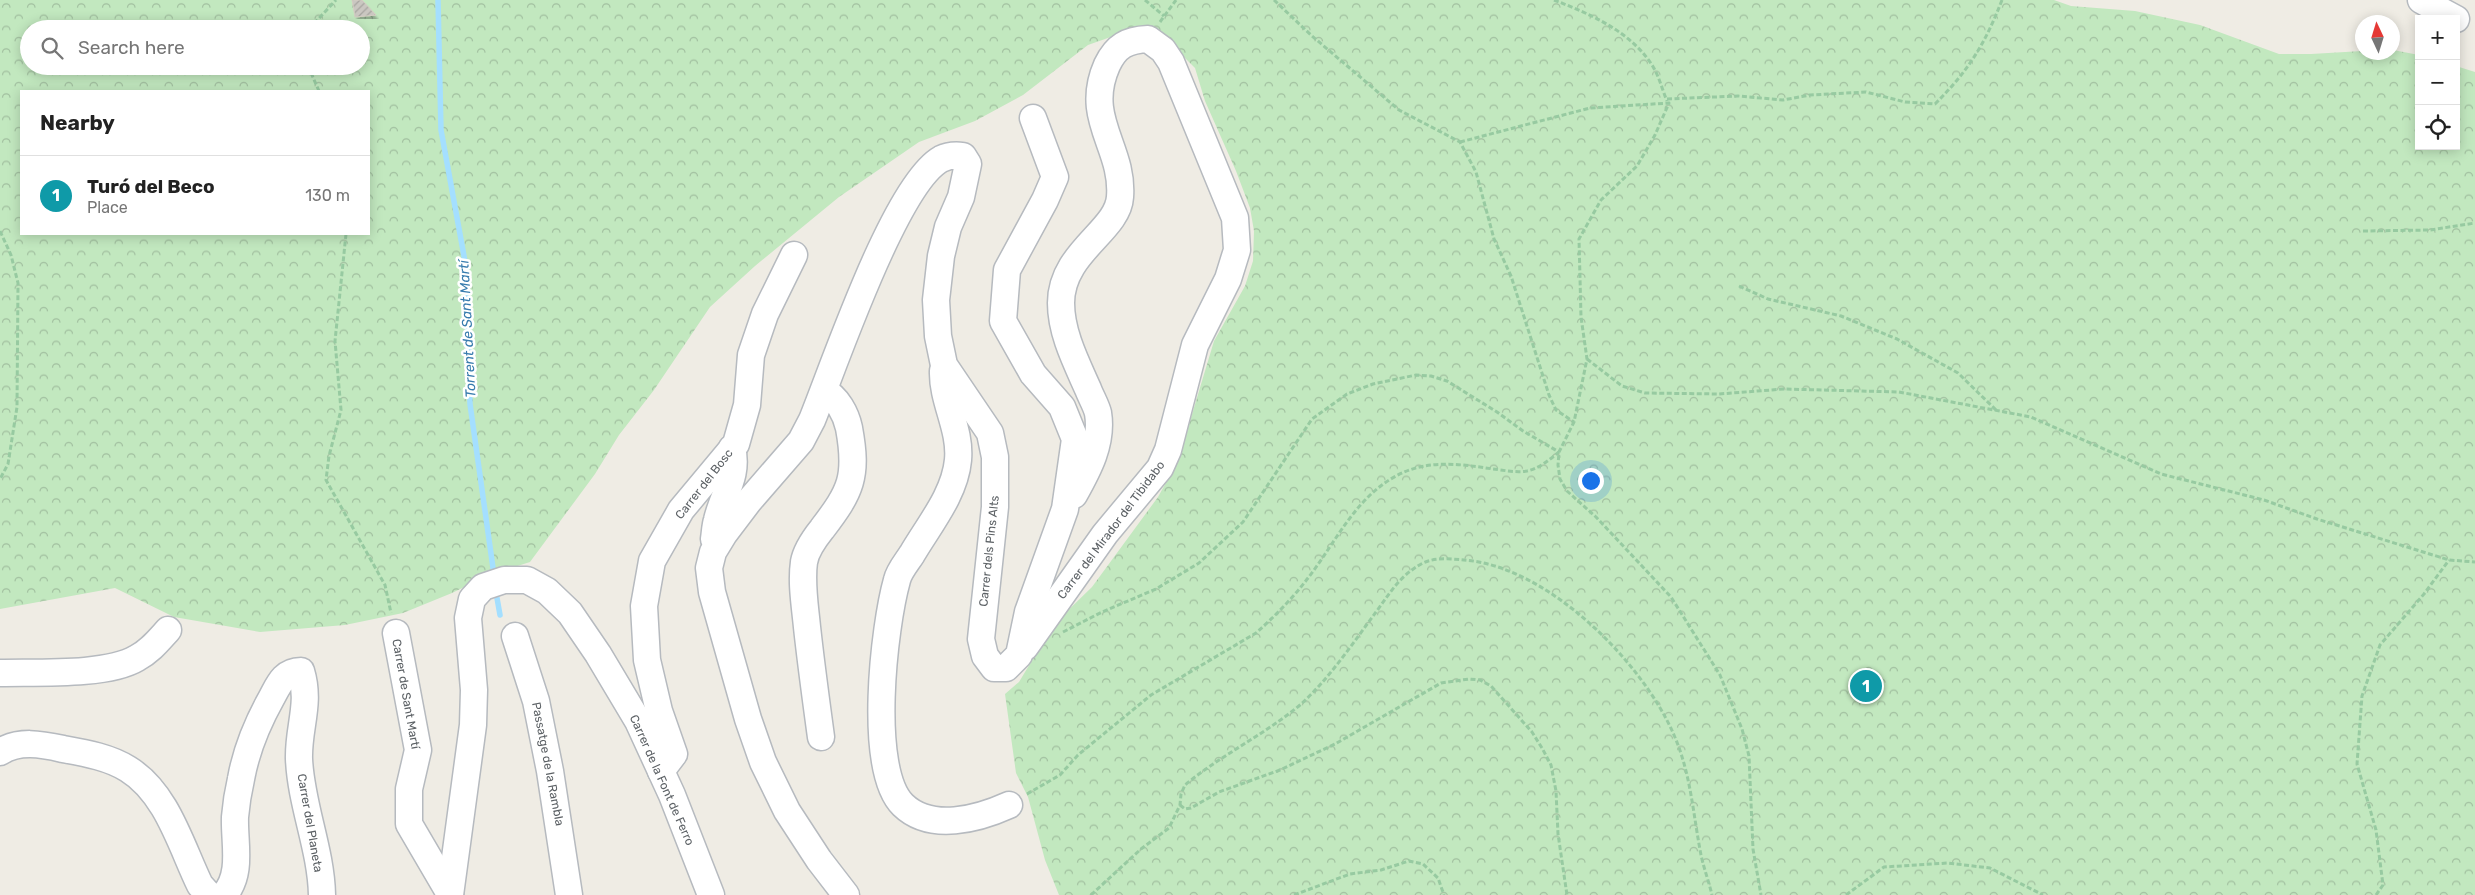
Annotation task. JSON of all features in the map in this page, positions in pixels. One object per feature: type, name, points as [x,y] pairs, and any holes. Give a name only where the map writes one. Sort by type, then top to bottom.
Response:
[{"type":"street","points":[[2421,0],[2449,15]]},
{"type":"street","points":[[2460,22],[2475,31]]},
{"type":"street","name":"Carrer del Mirador del Tibidabo","points":[[1019,655],[1105,534],[1160,468],[1168,450],[1195,346],[1228,279],[1237,250],[1235,218],[1172,62],[1163,50],[1148,39],[1124,43],[1112,54],[1100,83],[1099,108],[1101,120],[1120,178],[1120,198],[1115,214],[1075,259],[1065,279],[1061,302],[1064,325],[1070,348],[1098,412],[1099,430],[1096,449],[1085,474],[1065,509]]},
{"type":"street","points":[[1019,655],[1028,612],[1065,509],[1074,439],[1062,406],[1033,374],[1003,321],[1007,270],[1046,200],[1055,177],[1033,118]]},
{"type":"street","name":"Carrer dels Pins Alts","points":[[846,895],[819,860],[787,811],[763,762],[748,719],[712,592],[709,568],[713,552],[749,501],[801,441],[824,391],[864,287],[907,201],[926,173],[941,159],[955,154],[963,156],[968,164],[961,197],[948,227],[938,282],[936,300],[938,336],[944,365],[990,433],[995,457],[995,507],[981,638],[985,656],[994,668],[1006,668],[1019,655]]},
{"type":"street","name":"Carrer del Bosc","points":[[661,771],[674,754],[659,711],[647,660],[644,606],[652,561],[681,510],[736,444],[747,405],[751,355],[765,314],[794,254]]},
{"type":"street","points":[[944,365],[943,381],[957,436],[958,460],[953,482],[940,509],[897,578],[882,681],[881,722],[886,764],[893,789],[902,804],[916,815],[936,820],[960,820],[988,815],[1009,804]]},
{"type":"street","points":[[821,737],[805,608],[804,560],[811,544],[843,503],[849,489],[854,466],[848,424],[831,394],[824,391]]},
{"type":"street","points":[[713,552],[717,520],[732,480],[735,461],[732,448]]},
{"type":"street","name":"Carrer de la Font de Ferro","points":[[450,894],[473,724],[474,690],[468,618],[472,599],[483,587],[504,580],[527,580],[547,591],[570,613],[598,654],[638,721],[661,771],[711,895]]},
{"type":"street","points":[[0,673],[87,670],[110,667],[135,660],[152,649],[168,630]]},
{"type":"street","name":"Carrer de Sant Martí","points":[[396,633],[418,750],[409,789],[408,824],[450,894]]},
{"type":"street","name":"Passatge de la Rambla","points":[[515,636],[536,701],[550,772],[569,895]]},
{"type":"street","name":"Carrer del Planeta","points":[[224,895],[230,888],[236,863],[235,817],[241,777],[254,734],[283,678],[292,671],[301,671],[307,698],[299,757],[304,799],[322,895]]},
{"type":"street","points":[[0,752],[11,745],[48,746],[98,756],[129,769],[164,807],[200,885],[209,895]]},
{"type":"path","points":[[317,20],[336,0]]},
{"type":"path","points":[[1145,0],[1164,16],[1176,0]]},
{"type":"path","points":[[1274,0],[1299,25],[1399,110],[1460,142],[1476,172],[1494,239],[1510,276],[1548,395],[1556,410],[1574,422]]},
{"type":"path","points":[[1009,804],[1060,775],[1078,755],[1151,694],[1182,674],[1256,633],[1307,579],[1359,505],[1373,490],[1396,476],[1418,467],[1443,464],[1526,472],[1539,467],[1559,452],[1574,422],[1587,359],[1581,317],[1579,239],[1601,200],[1637,166],[1655,135],[1668,101],[1652,65],[1630,41],[1600,19],[1554,0]]},
{"type":"path","points":[[1460,142],[1590,108],[1668,101],[1738,96],[1783,100],[1810,95],[1866,92],[1905,102],[1935,104],[1953,86],[1978,54],[2002,0]]},
{"type":"path","points":[[312,75],[319,90]]},
{"type":"path","points":[[2363,231],[2430,230],[2475,223]]},
{"type":"path","points":[[0,231],[11,254],[18,283],[17,407],[8,464],[0,479]]},
{"type":"path","points":[[346,235],[335,341],[341,410],[329,456],[326,480],[385,585],[396,633]]},
{"type":"path","points":[[1739,286],[1768,299],[1841,316],[1896,339],[1958,374],[1998,411]]},
{"type":"path","points":[[1587,359],[1622,386],[1645,393],[1719,394],[1784,389],[1899,392],[2031,417],[2161,474],[2264,500],[2449,560],[2475,562]]},
{"type":"path","points":[[1060,634],[1102,612],[1156,589],[1199,563],[1243,522],[1312,419],[1347,394],[1373,384],[1416,374],[1447,381],[1497,412],[1523,431],[1559,452]]},
{"type":"path","points":[[1559,452],[1560,479],[1567,490],[1671,597],[1720,675],[1742,728],[1749,756],[1753,848],[1761,895]]},
{"type":"path","points":[[1091,895],[1142,849],[1169,828],[1180,805],[1181,794],[1185,785],[1300,704],[1329,672],[1397,582],[1409,571],[1426,562],[1441,558],[1477,560],[1522,575],[1545,587],[1610,644],[1635,673],[1661,708],[1685,763],[1692,792],[1701,855],[1712,895]]},
{"type":"path","points":[[2376,895],[2383,885],[2376,830],[2357,764],[2362,696],[2380,645],[2424,594],[2449,560]]},
{"type":"path","points":[[1180,805],[1185,809],[1192,808],[1219,792],[1280,770],[1342,740],[1441,683],[1457,679],[1480,680],[1500,694],[1532,732],[1551,766],[1567,895]]},
{"type":"path","points":[[1294,895],[1350,874],[1382,870],[1409,861],[1423,864],[1438,878],[1444,895]]},
{"type":"path","points":[[1846,895],[1884,867],[1948,863],[1990,868],[2043,895]]},
{"type":"green space","points":[[0,0],[2054,0],[2071,6],[2135,11],[2200,25],[2279,54],[2355,51],[2355,60],[2400,60],[2400,51],[2415,54],[2415,150],[2460,150],[2460,67],[2475,72],[2475,895],[1059,895],[1045,860],[1028,797],[1016,773],[1005,694],[1019,682],[1054,624],[1092,587],[1158,497],[1178,461],[1214,341],[1245,286],[1253,261],[1254,231],[1250,208],[1205,101],[1195,68],[1173,46],[1122,33],[1088,45],[1023,95],[975,121],[919,142],[839,197],[755,266],[710,307],[654,390],[619,435],[595,474],[530,562],[489,575],[452,593],[403,613],[345,625],[260,632],[174,617],[115,588],[0,609]]},
{"type":"building","points":[[352,0],[362,0],[376,15],[355,17]]},
{"type":"waterway","name":"Torrent de Sant Martí","points":[[438,0],[441,130],[466,267],[470,404],[493,568]]},
{"type":"waterway","name":"Torrent de Sant Martí","points":[[497,598],[500,615]]},
{"type":"place","name":"Turó del Beco","points":[[1866,686]]}]
